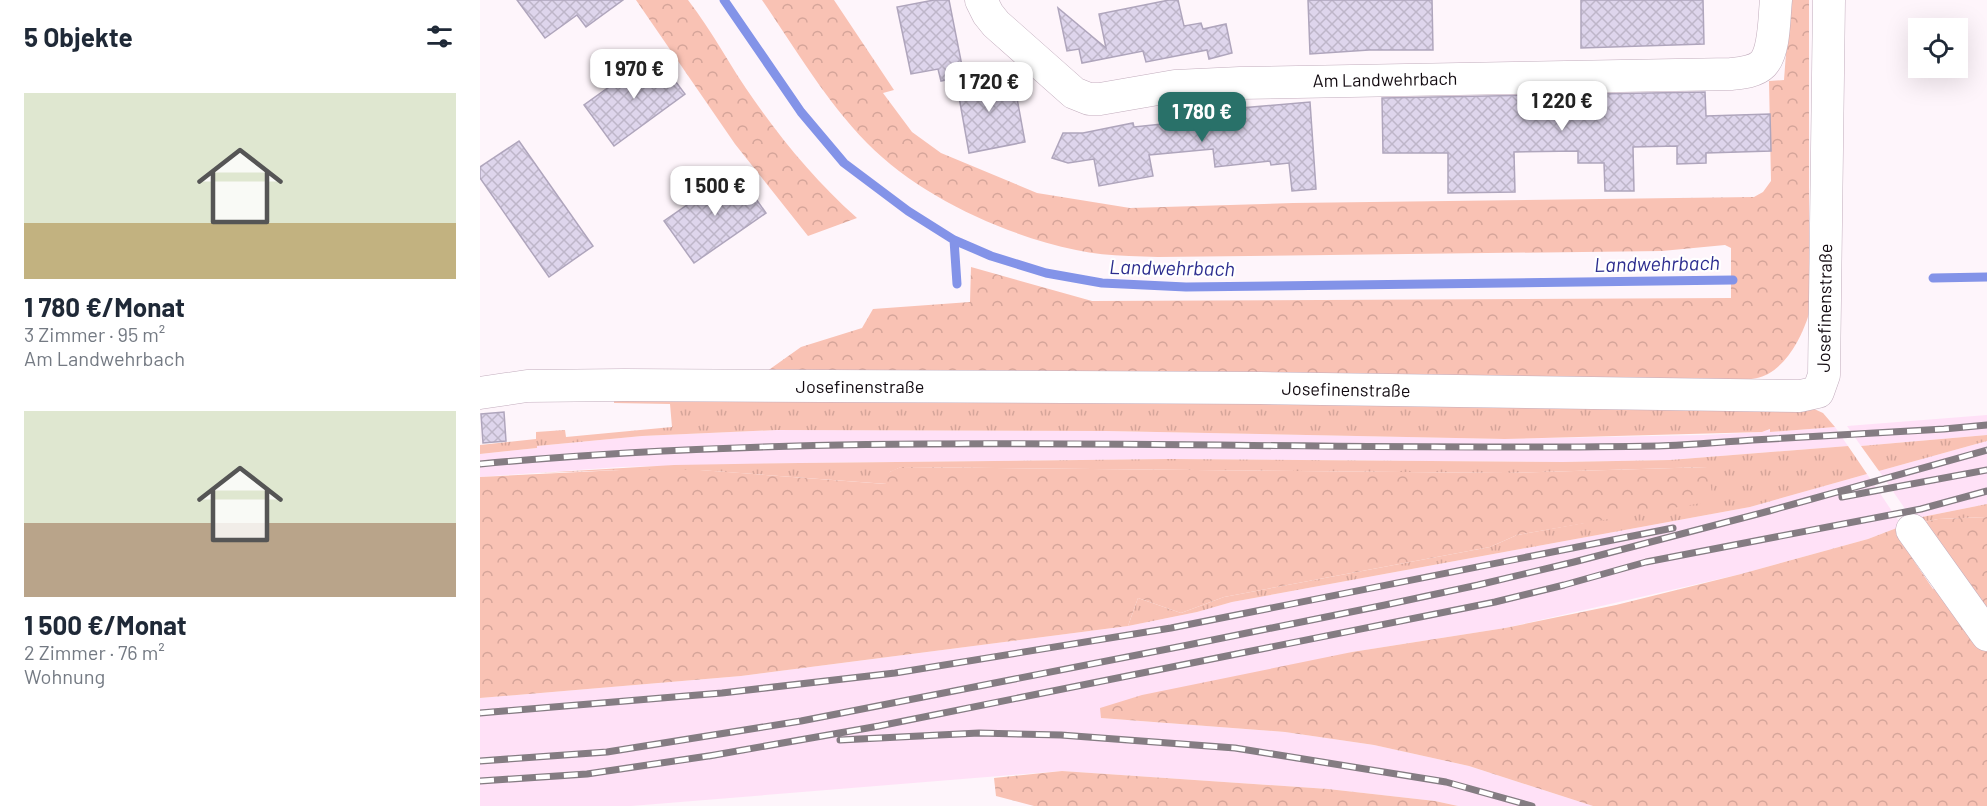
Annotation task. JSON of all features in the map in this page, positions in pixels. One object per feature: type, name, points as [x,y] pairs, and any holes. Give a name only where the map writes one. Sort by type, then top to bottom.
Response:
[{"type":"street","name":"Am Landwehrbach","points":[[981,0],[996,24],[1074,93],[1089,99],[1175,86],[1251,82],[1731,74],[1750,71],[1762,65],[1773,39],[1776,0]]},
{"type":"street","name":"Josefinenstraße","points":[[480,393],[527,386],[624,385],[1260,388],[1810,395],[1818,392],[1824,375],[1828,0]]},
{"type":"street","points":[[1912,530],[1987,635]]},
{"type":"shaded area","points":[[1987,415],[1987,435],[1861,446],[1847,426]]},
{"type":"shaded area","points":[[1835,427],[1848,446],[1670,460],[1563,462],[1169,459],[800,463],[621,467],[480,477],[480,454],[642,436],[777,430],[1106,431],[1505,439],[1703,435],[1762,432],[1771,429],[1770,432]]},
{"type":"shaded area","points":[[1987,441],[1987,504],[1912,519],[1879,471]]},
{"type":"shaded area","points":[[1867,474],[1902,526],[1868,539],[1741,574],[1505,628],[1352,652],[1101,718],[1285,732],[1374,745],[1469,766],[1593,806],[1458,806],[1435,801],[1328,789],[1062,771],[631,806],[480,806],[480,698],[741,676],[1128,626],[1197,612],[1232,602],[1750,507]]},
{"type":"green space","points":[[636,0],[688,0],[778,132],[802,162],[857,218],[808,236],[735,144]]},
{"type":"green space","points":[[762,0],[834,0],[894,90],[883,93],[912,132],[941,153],[1037,193],[1130,208],[1293,203],[1754,197],[1763,192],[1771,181],[1769,81],[1784,80],[1790,0],[1809,0],[1809,314],[1803,331],[1782,363],[1765,375],[1744,380],[763,374],[801,347],[862,328],[873,309],[970,302],[971,267],[1092,301],[1731,298],[1731,248],[1725,245],[1662,251],[1158,257],[1096,253],[1048,243],[992,224],[964,211],[911,180],[888,162],[867,143],[838,110]]},
{"type":"green space","points":[[614,396],[1812,408],[1823,413],[1835,427],[1770,432],[1770,429],[1762,432],[1505,439],[1106,431],[777,430],[642,436],[480,454],[480,445],[536,439],[536,432],[565,430],[566,437],[672,427],[670,404],[614,403]]},
{"type":"green space","points":[[1987,435],[1987,441],[1879,471],[1861,446]]},
{"type":"green space","points":[[1848,446],[1867,474],[1750,507],[1232,602],[1197,612],[1128,626],[1138,598],[1181,613],[1224,597],[1490,547],[1517,535],[1584,523],[1708,467],[1506,473],[901,467],[890,472],[887,484],[699,470],[538,473],[674,465],[800,463],[1169,459],[1563,462],[1670,460]]},
{"type":"green space","points":[[901,467],[1506,473],[1708,467],[1713,501],[1517,535],[1490,547],[1224,597],[1181,613],[1138,598],[1128,626],[741,676],[480,698],[480,477],[620,470],[700,470],[886,484],[889,473]]},
{"type":"green space","points":[[1987,504],[1987,517],[1938,519],[1915,524],[1912,519]]},
{"type":"green space","points":[[1987,517],[1987,806],[1593,806],[1469,766],[1374,745],[1285,732],[1101,718],[1100,708],[1142,695],[1352,652],[1505,628],[1616,605],[1868,539],[1902,526],[1916,547],[1914,561],[1933,589],[1961,575],[1915,524],[1938,519]]},
{"type":"green space","points":[[1062,771],[1328,789],[1435,801],[1458,806],[1034,806],[996,796],[994,778]]},
{"type":"building","points":[[517,0],[623,0],[586,27],[577,15],[545,38]]},
{"type":"building","points":[[934,0],[949,0],[964,76],[941,81],[938,69],[911,74],[897,7]]},
{"type":"building","points":[[1178,0],[1184,26],[1201,23],[1203,29],[1226,24],[1232,53],[1209,59],[1207,50],[1146,62],[1143,51],[1082,63],[1079,49],[1067,51],[1058,8],[1106,48],[1099,14]]},
{"type":"building","points":[[1308,0],[1432,0],[1433,50],[1369,50],[1310,54]]},
{"type":"building","points":[[1581,0],[1703,0],[1704,44],[1581,48]]},
{"type":"building","points":[[655,54],[685,94],[614,146],[584,105]]},
{"type":"building","points":[[1000,71],[1006,100],[1017,98],[1025,142],[969,153],[956,80]]},
{"type":"building","points":[[1705,92],[1706,116],[1770,114],[1771,151],[1706,153],[1706,163],[1677,164],[1677,146],[1633,147],[1634,191],[1605,191],[1604,163],[1578,163],[1578,151],[1514,152],[1515,192],[1448,193],[1448,153],[1383,153],[1382,98]]},
{"type":"building","points":[[1310,102],[1316,189],[1292,191],[1289,163],[1271,165],[1270,161],[1215,167],[1213,149],[1149,155],[1153,176],[1099,186],[1094,159],[1068,163],[1052,158],[1063,133],[1083,133],[1133,123],[1134,127],[1181,122],[1180,116],[1219,114],[1218,110]]},
{"type":"building","points":[[519,141],[593,246],[549,277],[480,178],[480,167]]},
{"type":"building","points":[[736,171],[766,213],[694,263],[664,221]]},
{"type":"building","points":[[504,412],[506,441],[483,443],[481,414]]},
{"type":"waterway","name":"Landwehrbach","points":[[724,0],[801,112],[844,163],[908,211],[954,240],[991,256],[1046,273],[1102,283],[1186,287],[1733,280]]},
{"type":"waterway","points":[[954,240],[957,284]]},
{"type":"waterway","name":"Landwehrbach","points":[[1933,278],[1987,277]]},
{"type":"railway","points":[[480,464],[627,453],[921,444],[1363,447],[1658,446],[1987,425]]},
{"type":"railway","points":[[480,761],[607,752],[801,721],[1385,605],[1574,562],[1769,511],[1987,450]]},
{"type":"railway","points":[[1842,497],[1987,470]]},
{"type":"railway","points":[[709,756],[879,726],[1495,602],[1646,562],[1921,509],[1987,491]]},
{"type":"railway","points":[[480,713],[722,693],[895,673],[1171,628],[1673,528]]},
{"type":"railway","points":[[840,740],[979,733],[1061,735],[1235,748],[1446,782],[1532,806]]},
{"type":"railway","points":[[480,781],[587,774],[715,755]]}]
